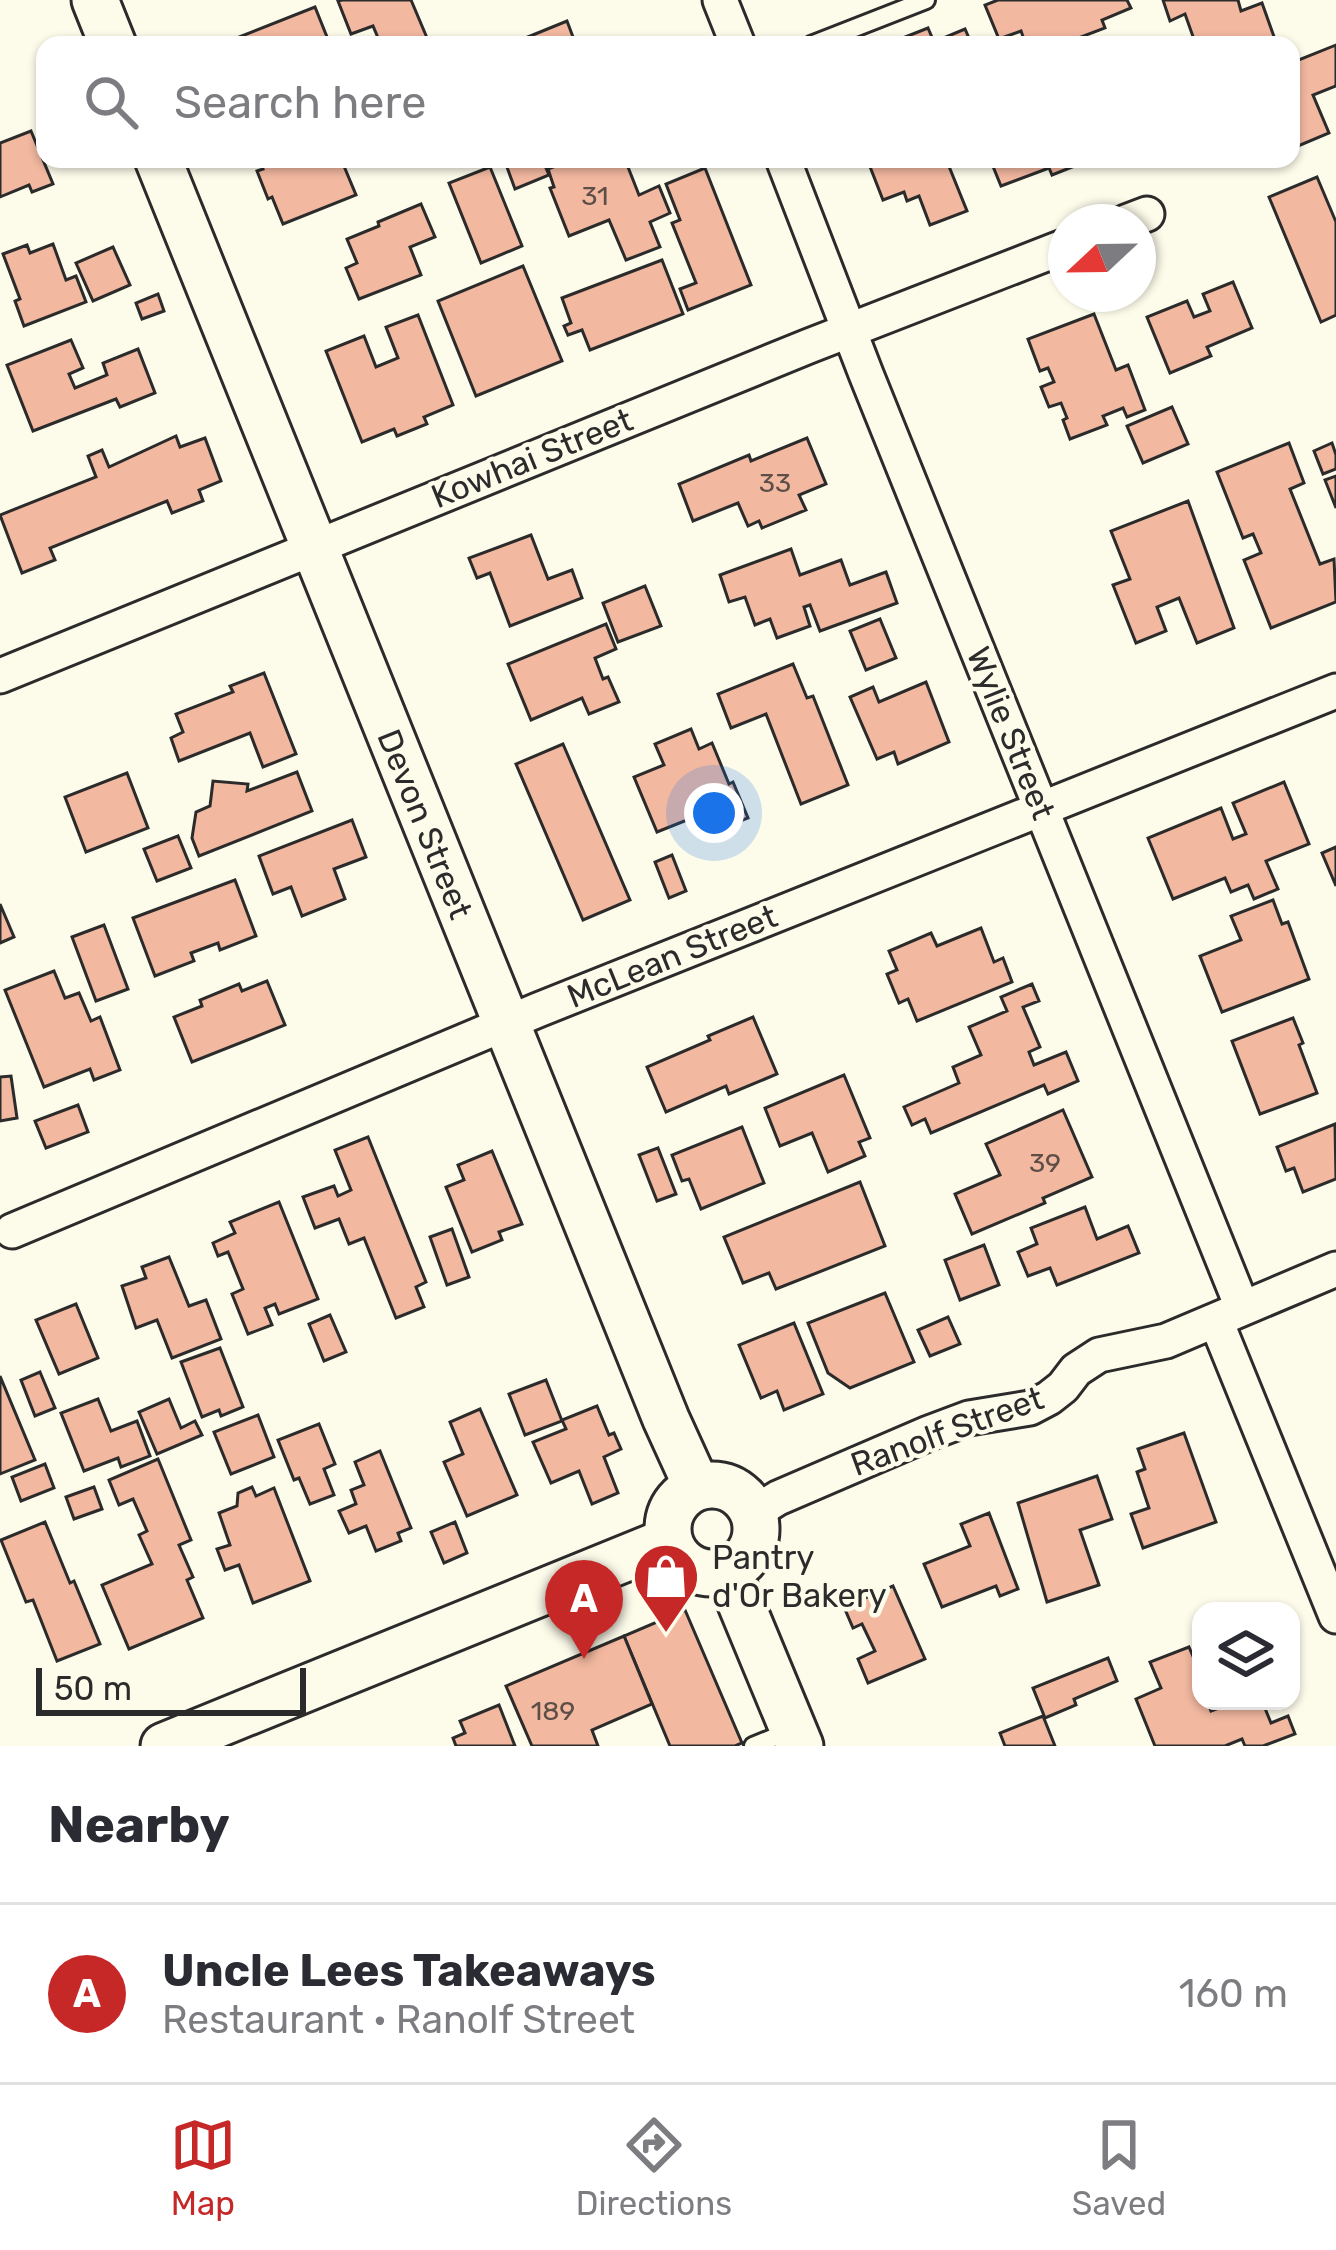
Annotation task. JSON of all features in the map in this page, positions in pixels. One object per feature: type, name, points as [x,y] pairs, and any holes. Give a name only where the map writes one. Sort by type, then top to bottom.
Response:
[{"type":"main road","points":[[94,0],[108,36]]},
{"type":"main road","name":"Devon Street","points":[[162,168],[666,1419],[698,1487]]},
{"type":"main road","points":[[718,1484],[733,1489],[746,1499],[757,1526],[755,1540],[740,1564],[711,1574],[687,1565],[668,1541],[672,1509],[679,1498],[698,1487],[718,1484]]},
{"type":"main road","points":[[164,1746],[668,1541]]},
{"type":"main road","points":[[727,1570],[782,1740]]},
{"type":"street","points":[[720,0],[734,36]]},
{"type":"street","name":"Wylie Street","points":[[786,168],[1041,807],[1336,1616]]},
{"type":"street","name":"Kowhai Street","points":[[0,676],[1048,253]]},
{"type":"street","name":"McLean Street","points":[[12,1231],[506,1023],[1336,691]]},
{"type":"street","name":"Ranolf Street","points":[[754,1513],[778,1498],[928,1433],[969,1418],[1030,1408],[1099,1355],[1166,1341],[1336,1269]]},
{"type":"lane","points":[[834,36],[926,0]]},
{"type":"building","points":[[411,0],[426,36],[377,36],[373,26],[351,34],[338,1]]},
{"type":"building","points":[[998,0],[1127,0],[1131,8],[1102,20],[1105,28],[1084,36],[1023,36],[1021,31],[998,36],[985,5]]},
{"type":"building","points":[[1163,0],[1238,0],[1241,11],[1262,3],[1274,36],[1193,36],[1185,14],[1170,21]]},
{"type":"building","points":[[315,7],[327,36],[242,36]]},
{"type":"building","points":[[567,21],[573,36],[530,36]]},
{"type":"building","points":[[928,28],[931,36],[908,36]]},
{"type":"building","points":[[1336,45],[1336,86],[1313,95],[1329,133],[1300,145],[1300,59]]},
{"type":"building","points":[[31,131],[36,168],[46,168],[53,184],[32,192],[29,185],[0,197],[0,143]]},
{"type":"building","points":[[345,168],[356,195],[283,224],[257,171]]},
{"type":"building","points":[[490,168],[522,246],[481,263],[449,183]]},
{"type":"building","points":[[507,168],[546,168],[549,175],[515,189]]},
{"type":"building","points":[[628,168],[639,195],[659,186],[670,213],[650,222],[660,247],[626,260],[609,220],[569,236],[550,188],[554,187],[548,169]]},
{"type":"building","points":[[705,168],[751,285],[688,310],[680,289],[696,283],[672,223],[680,220],[666,184]]},
{"type":"building","points":[[871,168],[950,168],[967,211],[930,225],[919,196],[907,201],[904,192],[883,200]]},
{"type":"building","points":[[994,168],[1049,168],[1001,186]]},
{"type":"building","points":[[1317,177],[1336,222],[1336,315],[1321,322],[1269,197]]},
{"type":"building","points":[[421,204],[435,237],[410,247],[421,275],[359,299],[346,268],[357,263],[347,239]]},
{"type":"building","points":[[53,244],[66,280],[76,276],[86,302],[24,326],[15,301],[20,299],[3,254],[27,245],[30,253]]},
{"type":"building","points":[[113,247],[130,285],[93,301],[76,263]]},
{"type":"building","points":[[662,260],[683,314],[590,350],[582,330],[568,335],[564,326],[571,323],[562,298]]},
{"type":"building","points":[[523,266],[562,361],[476,396],[438,301]]},
{"type":"building","points":[[1233,282],[1252,328],[1207,347],[1211,356],[1170,373],[1147,317],[1187,301],[1194,317],[1210,311],[1203,294]]},
{"type":"building","points":[[158,294],[164,311],[142,319],[136,303]]},
{"type":"building","points":[[1094,314],[1116,370],[1128,365],[1145,410],[1127,417],[1123,408],[1103,416],[1107,425],[1070,439],[1061,403],[1049,407],[1041,387],[1054,382],[1048,368],[1040,371],[1028,339]]},
{"type":"building","points":[[418,315],[453,405],[424,417],[427,424],[397,436],[394,429],[362,442],[326,351],[364,336],[376,367],[398,358],[386,327]]},
{"type":"building","points":[[71,340],[83,368],[69,374],[75,388],[107,375],[103,363],[138,349],[155,393],[120,407],[116,399],[33,431],[7,365]]},
{"type":"building","points":[[1172,407],[1188,444],[1143,463],[1127,426]]},
{"type":"building","points":[[176,436],[180,447],[205,438],[221,481],[199,490],[203,501],[172,513],[167,501],[50,548],[55,560],[22,573],[0,515],[96,477],[88,456],[102,450],[109,467]]},
{"type":"building","points":[[807,438],[826,484],[799,495],[806,510],[762,528],[759,521],[748,526],[738,503],[693,521],[679,484],[749,455],[751,461]]},
{"type":"building","points":[[1289,443],[1304,483],[1290,489],[1320,564],[1334,559],[1336,602],[1271,628],[1244,560],[1261,553],[1253,534],[1243,538],[1217,472]]},
{"type":"building","points":[[1332,443],[1336,469],[1323,474],[1314,451]]},
{"type":"building","points":[[1336,476],[1336,508],[1325,480]]},
{"type":"building","points":[[1188,501],[1234,628],[1197,643],[1179,598],[1157,607],[1166,631],[1136,643],[1113,585],[1130,579],[1111,531]]},
{"type":"building","points":[[531,535],[548,579],[572,570],[582,598],[510,626],[490,573],[477,578],[469,558]]},
{"type":"building","points":[[791,549],[800,575],[841,560],[850,585],[886,572],[897,603],[820,631],[810,605],[804,607],[810,626],[777,638],[770,619],[755,625],[745,597],[729,602],[720,575]]},
{"type":"building","points":[[645,586],[661,626],[618,642],[603,603]]},
{"type":"building","points":[[880,619],[896,658],[866,670],[850,631]]},
{"type":"building","points":[[606,624],[616,649],[595,658],[619,702],[589,714],[582,698],[531,720],[508,664]]},
{"type":"building","points":[[793,664],[807,698],[813,696],[848,785],[801,804],[766,714],[731,728],[718,694]]},
{"type":"building","points":[[264,673],[296,754],[263,767],[250,733],[179,761],[171,738],[183,732],[176,714],[233,692],[230,686]]},
{"type":"building","points":[[926,682],[949,742],[898,764],[894,752],[877,759],[850,697],[873,687],[879,702]]},
{"type":"building","points":[[691,729],[699,749],[712,743],[748,818],[715,831],[707,812],[657,832],[634,777],[664,765],[655,744]]},
{"type":"building","points":[[563,744],[630,900],[583,920],[516,764]]},
{"type":"building","points":[[297,772],[312,811],[199,856],[192,838],[196,812],[210,806],[213,781],[248,784],[247,791]]},
{"type":"building","points":[[127,773],[148,828],[86,852],[65,797]]},
{"type":"building","points":[[1284,782],[1309,844],[1266,861],[1278,889],[1254,899],[1248,885],[1231,892],[1225,878],[1173,899],[1148,838],[1221,808],[1233,839],[1246,834],[1233,803]]},
{"type":"building","points":[[352,820],[366,857],[334,869],[345,899],[302,916],[291,887],[273,894],[259,856]]},
{"type":"building","points":[[178,836],[191,868],[157,881],[144,849]]},
{"type":"building","points":[[1336,847],[1336,886],[1322,853]]},
{"type":"building","points":[[672,855],[686,891],[669,898],[655,862]]},
{"type":"building","points":[[235,880],[256,936],[220,950],[218,943],[191,953],[194,961],[155,976],[133,918]]},
{"type":"building","points":[[1273,900],[1282,924],[1288,922],[1309,979],[1222,1012],[1200,956],[1241,940],[1231,916]]},
{"type":"building","points":[[0,904],[14,937],[0,943]]},
{"type":"building","points":[[104,925],[128,989],[96,1001],[72,937]]},
{"type":"building","points":[[981,928],[994,962],[1003,958],[1012,982],[917,1021],[908,999],[899,1003],[887,974],[897,970],[889,951],[931,933],[937,946]]},
{"type":"building","points":[[54,971],[65,998],[79,993],[91,1021],[100,1017],[120,1070],[94,1080],[90,1069],[44,1087],[5,990]]},
{"type":"building","points":[[267,981],[285,1025],[192,1062],[174,1017],[239,984],[242,991]]},
{"type":"building","points":[[1032,984],[1039,1001],[1023,1007],[1040,1047],[1029,1052],[1034,1065],[1066,1052],[1078,1081],[1048,1094],[1044,1085],[931,1133],[925,1119],[912,1125],[904,1107],[959,1083],[953,1067],[981,1055],[969,1027],[1007,1011],[1001,997]]},
{"type":"building","points":[[753,1017],[777,1074],[729,1094],[726,1086],[666,1112],[647,1067]]},
{"type":"building","points":[[1293,1018],[1317,1093],[1260,1114],[1232,1041]]},
{"type":"building","points":[[844,1075],[870,1138],[859,1142],[865,1156],[828,1172],[812,1133],[780,1146],[765,1108]]},
{"type":"building","points":[[11,1076],[17,1118],[0,1121],[0,1077]]},
{"type":"building","points":[[78,1105],[88,1132],[46,1148],[35,1121]]},
{"type":"building","points":[[1063,1110],[1092,1177],[972,1234],[955,1194],[1000,1175],[986,1144]]},
{"type":"building","points":[[1335,1124],[1336,1179],[1303,1192],[1294,1168],[1286,1171],[1277,1147]]},
{"type":"building","points":[[742,1127],[764,1183],[701,1209],[689,1179],[682,1181],[672,1155]]},
{"type":"building","points":[[368,1137],[426,1282],[416,1287],[424,1307],[396,1318],[364,1238],[349,1244],[339,1219],[315,1228],[303,1197],[334,1186],[338,1196],[351,1190],[335,1150]]},
{"type":"building","points":[[658,1148],[676,1194],[657,1201],[639,1155]]},
{"type":"building","points":[[492,1151],[522,1224],[499,1232],[502,1240],[472,1252],[446,1187],[464,1180],[458,1165]]},
{"type":"building","points":[[860,1182],[885,1246],[776,1289],[769,1273],[743,1283],[724,1237]]},
{"type":"building","points":[[279,1202],[318,1299],[279,1314],[275,1304],[265,1308],[272,1325],[248,1334],[232,1294],[243,1289],[228,1252],[218,1256],[213,1243],[235,1233],[230,1222]]},
{"type":"building","points":[[1085,1207],[1097,1239],[1128,1226],[1139,1253],[1057,1285],[1050,1268],[1028,1276],[1018,1252],[1037,1244],[1031,1228]]},
{"type":"building","points":[[452,1229],[469,1277],[447,1285],[430,1237]]},
{"type":"building","points":[[984,1245],[999,1285],[960,1300],[945,1260]]},
{"type":"building","points":[[169,1257],[189,1306],[206,1300],[221,1339],[172,1358],[157,1320],[136,1328],[122,1286],[146,1278],[142,1267]]},
{"type":"building","points":[[885,1293],[914,1362],[850,1388],[828,1373],[808,1323]]},
{"type":"building","points":[[76,1304],[98,1358],[59,1374],[36,1320]]},
{"type":"building","points":[[330,1315],[346,1352],[324,1361],[309,1324]]},
{"type":"building","points":[[948,1317],[960,1344],[930,1356],[918,1330]]},
{"type":"building","points":[[794,1323],[823,1394],[784,1410],[777,1391],[761,1398],[739,1345]]},
{"type":"building","points":[[220,1348],[243,1407],[202,1417],[181,1362]]},
{"type":"building","points":[[40,1372],[55,1408],[35,1416],[21,1380]]},
{"type":"building","points":[[0,1376],[35,1460],[0,1474]]},
{"type":"building","points":[[546,1380],[562,1421],[525,1435],[509,1394]]},
{"type":"building","points":[[98,1399],[111,1431],[137,1421],[150,1456],[121,1467],[118,1458],[84,1471],[61,1413]]},
{"type":"building","points":[[169,1399],[181,1428],[195,1421],[202,1435],[157,1454],[139,1412]]},
{"type":"building","points":[[597,1406],[609,1435],[614,1433],[621,1449],[604,1457],[618,1493],[592,1504],[579,1471],[551,1483],[533,1442],[566,1429],[562,1420]]},
{"type":"building","points":[[480,1409],[517,1495],[467,1516],[444,1462],[463,1454],[450,1422]]},
{"type":"building","points":[[258,1415],[274,1457],[231,1474],[214,1432]]},
{"type":"building","points":[[319,1424],[335,1464],[324,1469],[334,1495],[310,1504],[278,1440]]},
{"type":"building","points":[[1184,1433],[1216,1522],[1143,1548],[1131,1514],[1149,1508],[1137,1472],[1145,1469],[1138,1449]]},
{"type":"building","points":[[380,1451],[411,1528],[398,1533],[401,1541],[376,1551],[366,1526],[349,1533],[339,1511],[356,1504],[351,1490],[364,1485],[355,1462]]},
{"type":"building","points":[[158,1459],[191,1540],[179,1545],[203,1618],[129,1649],[102,1585],[152,1564],[139,1535],[147,1531],[133,1499],[119,1505],[109,1480]]},
{"type":"building","points":[[45,1464],[54,1488],[21,1501],[12,1477]]},
{"type":"building","points":[[1097,1476],[1112,1519],[1080,1530],[1099,1585],[1047,1602],[1018,1503]]},
{"type":"building","points":[[94,1487],[102,1509],[74,1519],[66,1497]]},
{"type":"building","points":[[252,1487],[256,1496],[274,1488],[310,1581],[253,1603],[239,1565],[225,1570],[217,1549],[230,1545],[219,1513],[237,1506],[238,1493]]},
{"type":"building","points":[[989,1513],[1018,1589],[1000,1596],[996,1586],[942,1607],[924,1564],[970,1546],[961,1524]]},
{"type":"building","points":[[45,1522],[100,1644],[57,1661],[33,1600],[26,1602],[1,1540]]},
{"type":"building","points":[[455,1522],[467,1553],[444,1563],[431,1532]]},
{"type":"building","points":[[893,1586],[925,1659],[868,1683],[858,1659],[875,1651],[862,1624],[853,1628],[844,1607]]},
{"type":"building","points":[[685,1610],[742,1743],[735,1746],[670,1746],[624,1636]]},
{"type":"building","points":[[624,1636],[652,1704],[592,1730],[598,1746],[532,1746],[506,1686]]},
{"type":"building","points":[[1189,1647],[1192,1710],[1266,1710],[1271,1723],[1288,1716],[1295,1734],[1263,1746],[1245,1746],[1242,1739],[1225,1746],[1155,1746],[1136,1699],[1161,1688],[1150,1662]]},
{"type":"building","points":[[1108,1658],[1117,1681],[1074,1699],[1076,1705],[1045,1718],[1033,1688]]},
{"type":"building","points":[[499,1705],[515,1746],[456,1746],[453,1738],[465,1733],[460,1721]]},
{"type":"building","points":[[1043,1716],[1055,1746],[1005,1746],[1000,1733]]},
{"type":"place","name":"Pantry d'Or Bakery","points":[[666,1635]]},
{"type":"place","name":"Uncle Lees Takeaways","points":[[584,1659]]}]
